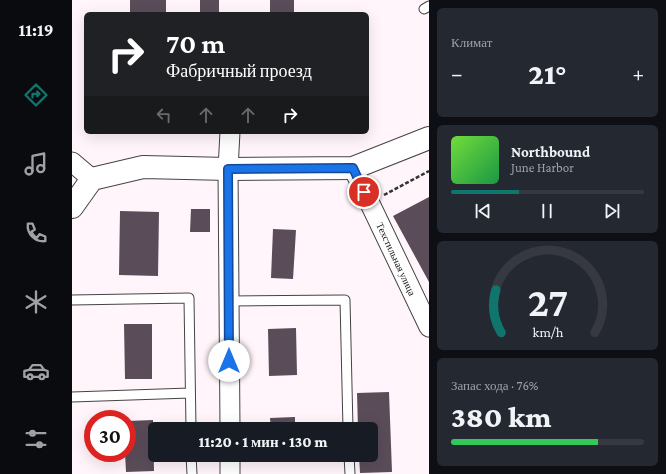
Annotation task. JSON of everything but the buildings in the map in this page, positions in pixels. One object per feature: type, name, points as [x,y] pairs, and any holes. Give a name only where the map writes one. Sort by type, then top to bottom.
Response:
[{"type":"street","points":[[230,134],[228,169],[230,422]]},
{"type":"street","points":[[72,207],[92,179],[143,167],[228,169],[353,168],[429,138]]},
{"type":"street","points":[[72,162],[92,179]]},
{"type":"street","name":"Техстильная улица","points":[[353,168],[429,327]]},
{"type":"street","points":[[230,462],[230,474]]},
{"type":"lane","points":[[72,300],[189,298],[191,422]]},
{"type":"lane","points":[[229,301],[345,300],[348,422]]},
{"type":"lane","points":[[72,397],[190,393]]},
{"type":"lane","points":[[191,462],[192,474]]},
{"type":"lane","points":[[349,462],[350,474]]},
{"type":"path","points":[[370,203],[429,171]]},
{"type":"route","points":[[229,361],[228,169],[353,168],[364,192]]}]
